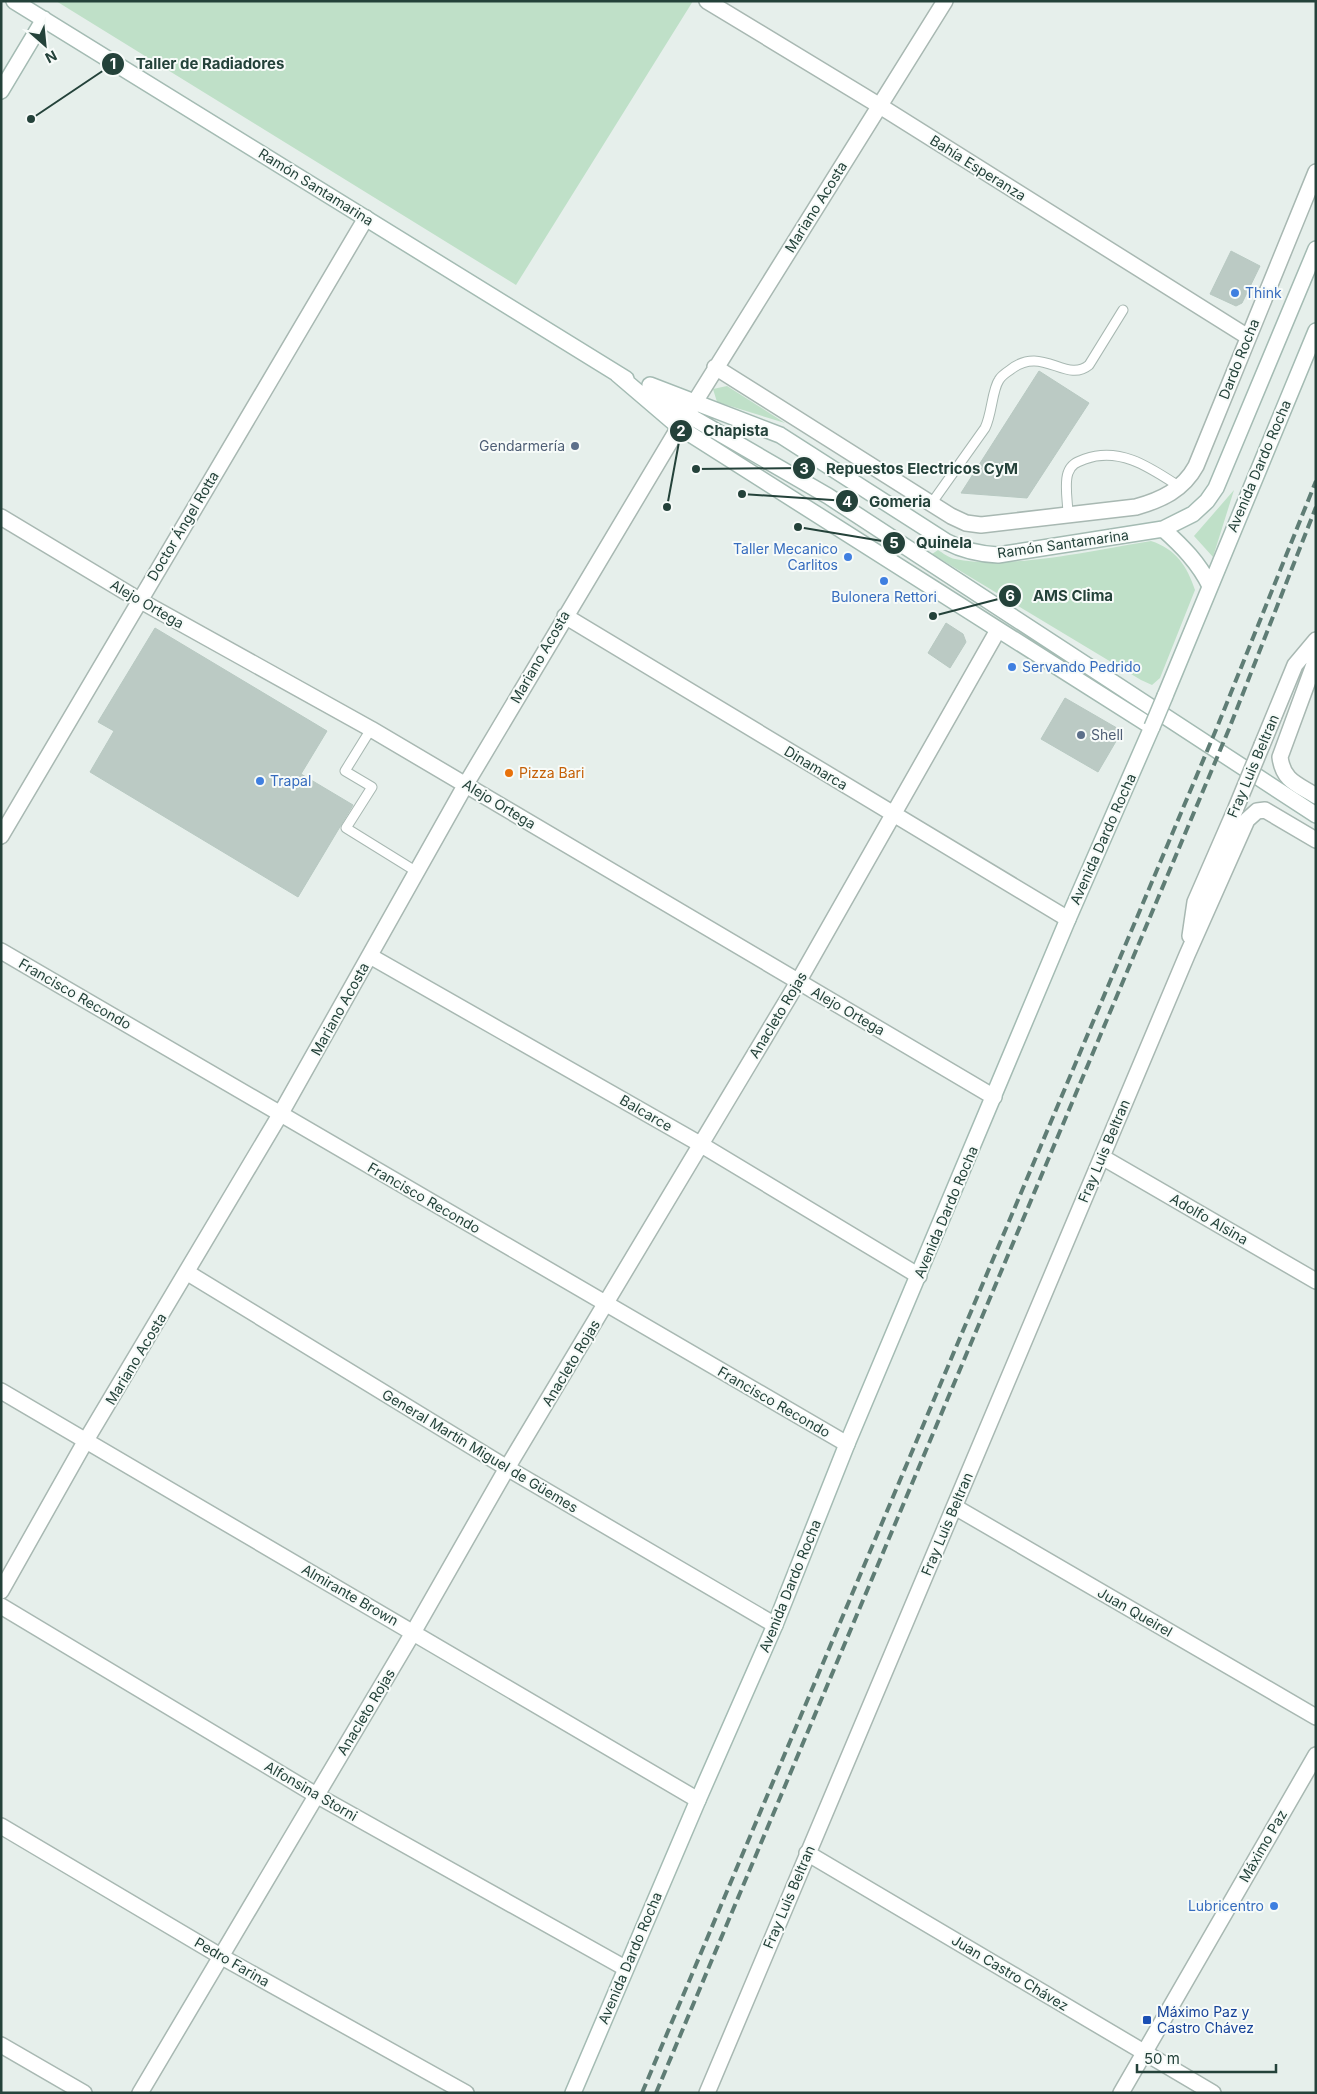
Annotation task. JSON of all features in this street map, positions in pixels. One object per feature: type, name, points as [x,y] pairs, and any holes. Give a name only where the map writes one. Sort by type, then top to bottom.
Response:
[{"type":"street","name":"Ramón Santamarina","points":[[14,1],[617,374],[683,421],[998,630],[1152,727]]},
{"type":"street","name":"Bahía Esperanza","points":[[707,1],[880,106],[1248,338]]},
{"type":"street","name":"Mariano Acosta","points":[[1,1591],[85,1442],[188,1274],[281,1113],[466,784],[564,616],[715,366],[945,1]]},
{"type":"street","points":[[1,91],[44,20]]},
{"type":"street","name":"Dardo Rocha","points":[[1154,502],[1180,487],[1196,466],[1316,172]]},
{"type":"street","name":"Doctor Ángel Rotta","points":[[1,836],[366,218]]},
{"type":"street","points":[[1210,586],[1184,548],[1162,529],[1193,514],[1207,501],[1216,488],[1316,249]]},
{"type":"street","name":"Avenida Dardo Rocha","points":[[573,2093],[625,1968],[775,1625],[848,1444],[1068,919],[1152,727],[1316,331]]},
{"type":"street","name":"Ramón Santamarina","points":[[715,366],[932,504],[966,523],[981,525],[1136,507],[1154,502]]},
{"type":"street","name":"Ramón Santamarina","points":[[617,374],[695,400],[780,435],[947,542],[978,554],[1016,553],[1162,529]]},
{"type":"street","name":"Ramón Santamarina","points":[[683,421],[828,496],[1316,815]]},
{"type":"street","name":"Alejo Ortega","points":[[1,517],[139,600],[371,728],[994,1097]]},
{"type":"street","name":"Dinamarca","points":[[564,616],[1068,919]]},
{"type":"street","name":"Anacleto Rojas","points":[[140,2093],[414,1631],[507,1468],[798,982],[998,630]]},
{"type":"street","name":"Fray Luis Beltran","points":[[1187,955],[1195,902],[1295,665],[1316,640]]},
{"type":"street","name":"Fray Luis Beltran","points":[[1316,659],[1280,758],[1282,771],[1290,780],[1316,796]]},
{"type":"street","name":"Fray Luis Beltran","points":[[707,2093],[1187,955],[1247,820],[1257,811],[1273,813],[1316,840]]},
{"type":"street","name":"Francisco Recondo","points":[[1,951],[848,1444]]},
{"type":"street","name":"Balcarce","points":[[370,956],[700,1144],[920,1276]]},
{"type":"street","name":"Adolfo Alsina","points":[[1102,1157],[1316,1281]]},
{"type":"street","name":"General Martín Miguel de Güemes","points":[[188,1274],[507,1468],[775,1625]]},
{"type":"street","name":"Almirante Brown","points":[[1,1391],[85,1442],[414,1631],[698,1800]]},
{"type":"street","name":"Juan Queirel","points":[[954,1508],[1316,1717]]},
{"type":"street","name":"Alfonsina Storni","points":[[1,1606],[316,1795],[625,1968]]},
{"type":"street","name":"Máximo Paz","points":[[1121,2093],[1316,1755]]},
{"type":"street","name":"Pedro Farina","points":[[1,1826],[222,1956],[466,2093]]},
{"type":"street","name":"Juan Castro Chávez","points":[[807,1853],[1213,2093]]},
{"type":"street","points":[[1,2045],[84,2093]]},
{"type":"lane","points":[[932,504],[985,428],[991,415],[998,379],[1016,365],[1034,360],[1072,371],[1082,371],[1089,365],[1123,310]]},
{"type":"lane","points":[[1068,515],[1068,474],[1073,464],[1088,458],[1112,454],[1128,458],[1147,466],[1180,487]]},
{"type":"lane","points":[[371,728],[345,771],[372,788],[346,828],[417,872]]},
{"type":"green space","points":[[56,1],[693,1],[516,285]]},
{"type":"green space","points":[[727,386],[785,423],[717,402],[713,389]]},
{"type":"green space","points":[[1234,490],[1213,557],[1194,536]]},
{"type":"green space","points":[[1151,541],[1160,544],[1174,554],[1184,566],[1195,590],[1160,678],[1152,685],[932,554],[938,550],[948,557],[977,562],[1026,561]]},
{"type":"building","points":[[1231,251],[1260,266],[1242,303],[1236,306],[1210,294]]},
{"type":"building","points":[[1039,371],[1089,403],[1027,498],[961,493]]},
{"type":"building","points":[[946,623],[963,634],[966,642],[950,668],[928,653]]},
{"type":"building","points":[[155,628],[327,731],[301,774],[353,805],[298,897],[90,772],[114,731],[98,722]]},
{"type":"building","name":"Shell","points":[[1065,698],[1122,731],[1098,772],[1041,739]]},
{"type":"railway","points":[[642,2093],[1218,725],[1316,481]]},
{"type":"railway","points":[[656,2093],[1229,729],[1316,507]]},
{"type":"place","name":"Taller de Radiadores","points":[[31,119]]},
{"type":"place","name":"Think","points":[[1235,293]]},
{"type":"place","name":"Gendarmería","points":[[575,446]]},
{"type":"place","name":"Repuestos Electricos CyM","points":[[696,469]]},
{"type":"place","name":"Gomeria","points":[[742,494]]},
{"type":"place","name":"Chapista","points":[[667,507]]},
{"type":"place","name":"Quinela","points":[[798,527]]},
{"type":"place","name":"Taller Mecanico Carlitos","points":[[848,557]]},
{"type":"place","name":"Bulonera Rettori","points":[[884,581]]},
{"type":"place","name":"AMS Clima","points":[[933,616]]},
{"type":"place","name":"Servando Pedrido","points":[[1012,667]]},
{"type":"place","name":"Shell","points":[[1081,735]]},
{"type":"place","name":"Pizza Bari","points":[[509,773]]},
{"type":"place","name":"Trapal","points":[[260,781]]},
{"type":"place","name":"Lubricentro","points":[[1274,1906]]},
{"type":"place","name":"Máximo Paz y Castro Chávez","points":[[1147,2020]]}]
